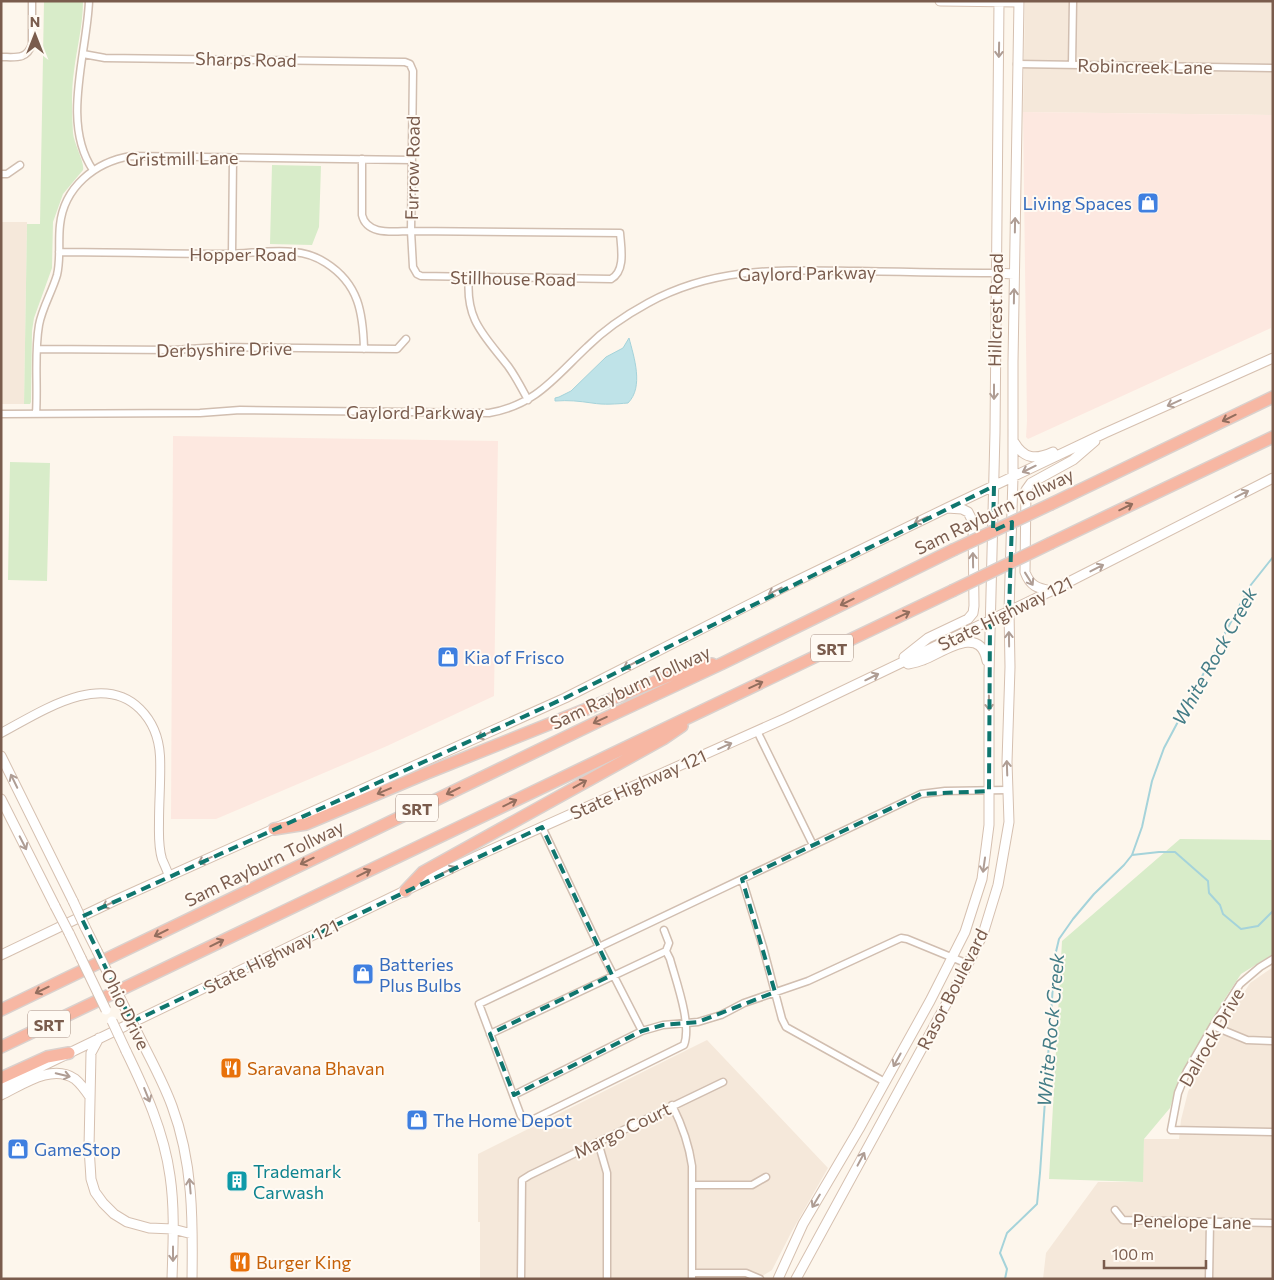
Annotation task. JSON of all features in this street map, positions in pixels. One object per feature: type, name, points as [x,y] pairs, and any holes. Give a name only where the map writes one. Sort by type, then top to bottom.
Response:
[{"type":"highway","name":"Sam Rayburn Tollway","points":[[1,1010],[598,720],[723,663],[953,550],[1273,397]]},
{"type":"highway","name":"SRT","points":[[1,1047],[1273,436]]},
{"type":"highway","points":[[274,829],[306,824],[427,773],[694,666],[723,663]]},
{"type":"highway","points":[[405,891],[424,872],[663,739],[712,706]]},
{"type":"highway","points":[[1,1078],[47,1057],[69,1053]]},
{"type":"main road","points":[[940,1],[1019,2]]},
{"type":"main road","name":"Hillcrest Road","points":[[990,619],[994,486],[999,2]]},
{"type":"main road","name":"Hillcrest Road","points":[[1009,611],[1014,442],[1014,274],[1019,2]]},
{"type":"main road","points":[[995,273],[1014,274]]},
{"type":"main road","points":[[1,955],[169,876],[564,698],[782,588],[947,508],[1104,433],[1273,358]]},
{"type":"main road","points":[[1014,442],[1020,452],[1026,456],[1043,456],[1076,441],[1104,433]]},
{"type":"main road","points":[[1051,591],[1036,588],[1028,581],[1024,572],[1026,490],[1040,476],[1073,460],[1104,433]]},
{"type":"main road","name":"State Highway 121","points":[[1,1086],[405,891],[542,827],[758,731],[890,668],[1051,591],[1273,478]]},
{"type":"main road","points":[[890,668],[928,638],[968,619],[973,613],[973,522],[968,512],[962,509],[947,508]]},
{"type":"main road","name":"Rasor Boulevard","points":[[796,1279],[983,934],[998,884],[1009,822],[1007,762],[1010,667],[1009,611]]},
{"type":"main road","name":"Rasor Boulevard","points":[[778,1279],[803,1224],[885,1082],[965,932],[982,879],[989,825],[990,619]]},
{"type":"main road","points":[[890,668],[923,660],[959,643],[967,642],[974,644],[984,652],[989,671]]},
{"type":"main road","name":"Ohio Drive","points":[[1,756],[167,1094],[180,1129],[190,1178],[192,1279]]},
{"type":"main road","name":"Ohio Drive","points":[[1,799],[143,1085],[161,1136],[171,1179],[172,1279]]},
{"type":"main road","points":[[99,1038],[91,1053],[89,1166],[95,1192],[114,1214],[127,1222],[149,1228],[192,1230]]},
{"type":"main road","points":[[1,1094],[42,1075],[54,1073],[74,1078],[90,1097]]},
{"type":"street","points":[[1,57],[21,57],[27,55],[30,50],[32,44],[32,1]]},
{"type":"street","points":[[89,1],[88,25],[79,78],[78,129],[83,150],[93,170]]},
{"type":"street","points":[[1072,65],[1073,1]]},
{"type":"street","name":"Sharps Road","points":[[83,54],[105,58],[401,61],[410,64]]},
{"type":"street","name":"Furrow Road","points":[[410,64],[413,71],[411,231],[413,263],[416,272]]},
{"type":"street","name":"Robincreek Lane","points":[[1017,64],[1273,68]]},
{"type":"street","name":"Gristmill Lane","points":[[36,414],[37,349],[40,320],[57,274],[60,225],[66,204],[76,187],[93,170],[113,160],[131,156],[412,160]]},
{"type":"street","points":[[232,254],[233,158]]},
{"type":"street","points":[[362,159],[362,213],[365,223],[375,230],[411,231]]},
{"type":"street","points":[[1,174],[7,174],[20,165]]},
{"type":"street","name":"Stillhouse Road","points":[[411,231],[620,233],[620,268],[617,275],[611,279],[421,276],[416,272]]},
{"type":"street","name":"Hopper Road","points":[[59,252],[232,254],[294,252],[316,258],[332,267],[346,281],[358,302],[362,320],[364,349]]},
{"type":"street","name":"Gaylord Parkway","points":[[1,414],[200,413],[240,410],[474,414],[504,410],[528,400],[550,384],[586,347],[619,320],[663,295],[703,281],[731,274],[769,270],[995,273]]},
{"type":"street","points":[[469,277],[469,300],[476,324],[483,336],[513,373],[528,400]]},
{"type":"street","name":"Derbyshire Drive","points":[[37,349],[397,349],[406,339]]},
{"type":"street","points":[[1,733],[53,706],[79,696],[98,692],[119,695],[135,703],[148,717],[157,737],[160,756],[159,841],[162,858],[169,876]]},
{"type":"street","points":[[758,731],[813,845]]},
{"type":"street","points":[[666,951],[686,1015],[686,1041],[684,1045],[530,1121],[521,1116],[479,1004],[922,794],[945,791],[1008,790]]},
{"type":"street","points":[[542,827],[612,975],[642,1031]]},
{"type":"street","points":[[742,879],[763,946],[782,1019],[786,1027],[885,1082]]},
{"type":"street","points":[[490,1034],[666,951],[669,943],[664,930]]},
{"type":"street","points":[[514,1095],[642,1031],[663,1025],[698,1022],[721,1015],[744,1003],[808,981],[901,938],[968,964]]},
{"type":"street","name":"Dalrock Drive","points":[[1273,959],[1240,984],[1213,1026],[1187,1071],[1178,1093],[1171,1130],[1273,1132]]},
{"type":"street","points":[[1213,1026],[1248,1040],[1273,1040]]},
{"type":"street","name":"Margo Court","points":[[521,1279],[522,1180],[530,1174],[723,1082]]},
{"type":"street","points":[[672,1105],[682,1124],[690,1152],[692,1276],[746,1273],[760,1279]]},
{"type":"street","points":[[598,1142],[606,1173],[606,1279]]},
{"type":"street","points":[[692,1185],[752,1185],[766,1177]]},
{"type":"street","name":"Penelope Lane","points":[[1115,1210],[1124,1220],[1273,1223]]},
{"type":"street","points":[[1209,1279],[1210,1222]]},
{"type":"highlighted area","points":[[994,486],[993,531],[1012,522],[1009,611],[990,619],[989,791],[921,794],[742,879],[775,992],[698,1022],[663,1025],[642,1031],[514,1095],[490,1034],[612,975],[542,827],[132,1022],[81,917],[565,698]]},
{"type":"shaded area","points":[[1025,1],[1273,1],[1273,115],[1023,112]]},
{"type":"shaded area","points":[[1023,112],[1272,115],[1271,328],[1028,439],[1026,437]]},
{"type":"shaded area","points":[[1,222],[27,222],[24,404],[1,404]]},
{"type":"shaded area","points":[[173,436],[498,441],[494,696],[387,746],[216,819],[171,819]]},
{"type":"shaded area","points":[[1273,967],[1273,1279],[1043,1279],[1046,1253],[1098,1182],[1142,1182],[1144,1139],[1179,1139],[1181,1120],[1188,1092],[1201,1061],[1250,983]]},
{"type":"shaded area","points":[[707,1040],[828,1168],[772,1270],[764,1275],[762,1279],[480,1279],[478,1154]]},
{"type":"green space","points":[[44,1],[83,1],[72,102],[73,133],[83,170],[63,194],[53,222],[52,268],[34,318],[32,331],[31,402],[30,404],[24,404],[27,224],[40,224]]},
{"type":"green space","points":[[272,165],[321,166],[319,227],[312,245],[270,244]]},
{"type":"green space","points":[[10,462],[50,463],[47,581],[8,580]]},
{"type":"green space","points":[[1180,839],[1273,840],[1273,954],[1241,974],[1179,1078],[1170,1108],[1144,1139],[1143,1182],[1049,1179],[1062,941]]},
{"type":"water","points":[[629,338],[637,380],[636,389],[628,403],[596,404],[555,401],[555,398],[571,391],[606,357],[623,348]]},
{"type":"waterway","name":"White Rock Creek","points":[[1005,1279],[1007,1269],[1000,1253],[1007,1233],[1037,1204],[1055,956],[1059,939],[1094,894],[1132,855],[1142,827],[1152,781],[1164,748],[1250,586],[1273,557]]},
{"type":"waterway","points":[[1132,855],[1175,852],[1208,881],[1209,893],[1220,905],[1223,914],[1241,929],[1258,926],[1273,911]]},
{"type":"place","name":"Living Spaces","points":[[1148,203]]},
{"type":"place","name":"Kia of Frisco","points":[[448,657]]},
{"type":"place","name":"Batteries Plus Bulbs","points":[[363,974]]},
{"type":"place","name":"Saravana Bhavan","points":[[231,1068]]},
{"type":"place","name":"The Home Depot","points":[[417,1120]]},
{"type":"place","name":"GameStop","points":[[18,1149]]},
{"type":"place","name":"Trademark Carwash","points":[[237,1181]]},
{"type":"place","name":"Burger King","points":[[240,1262]]}]
